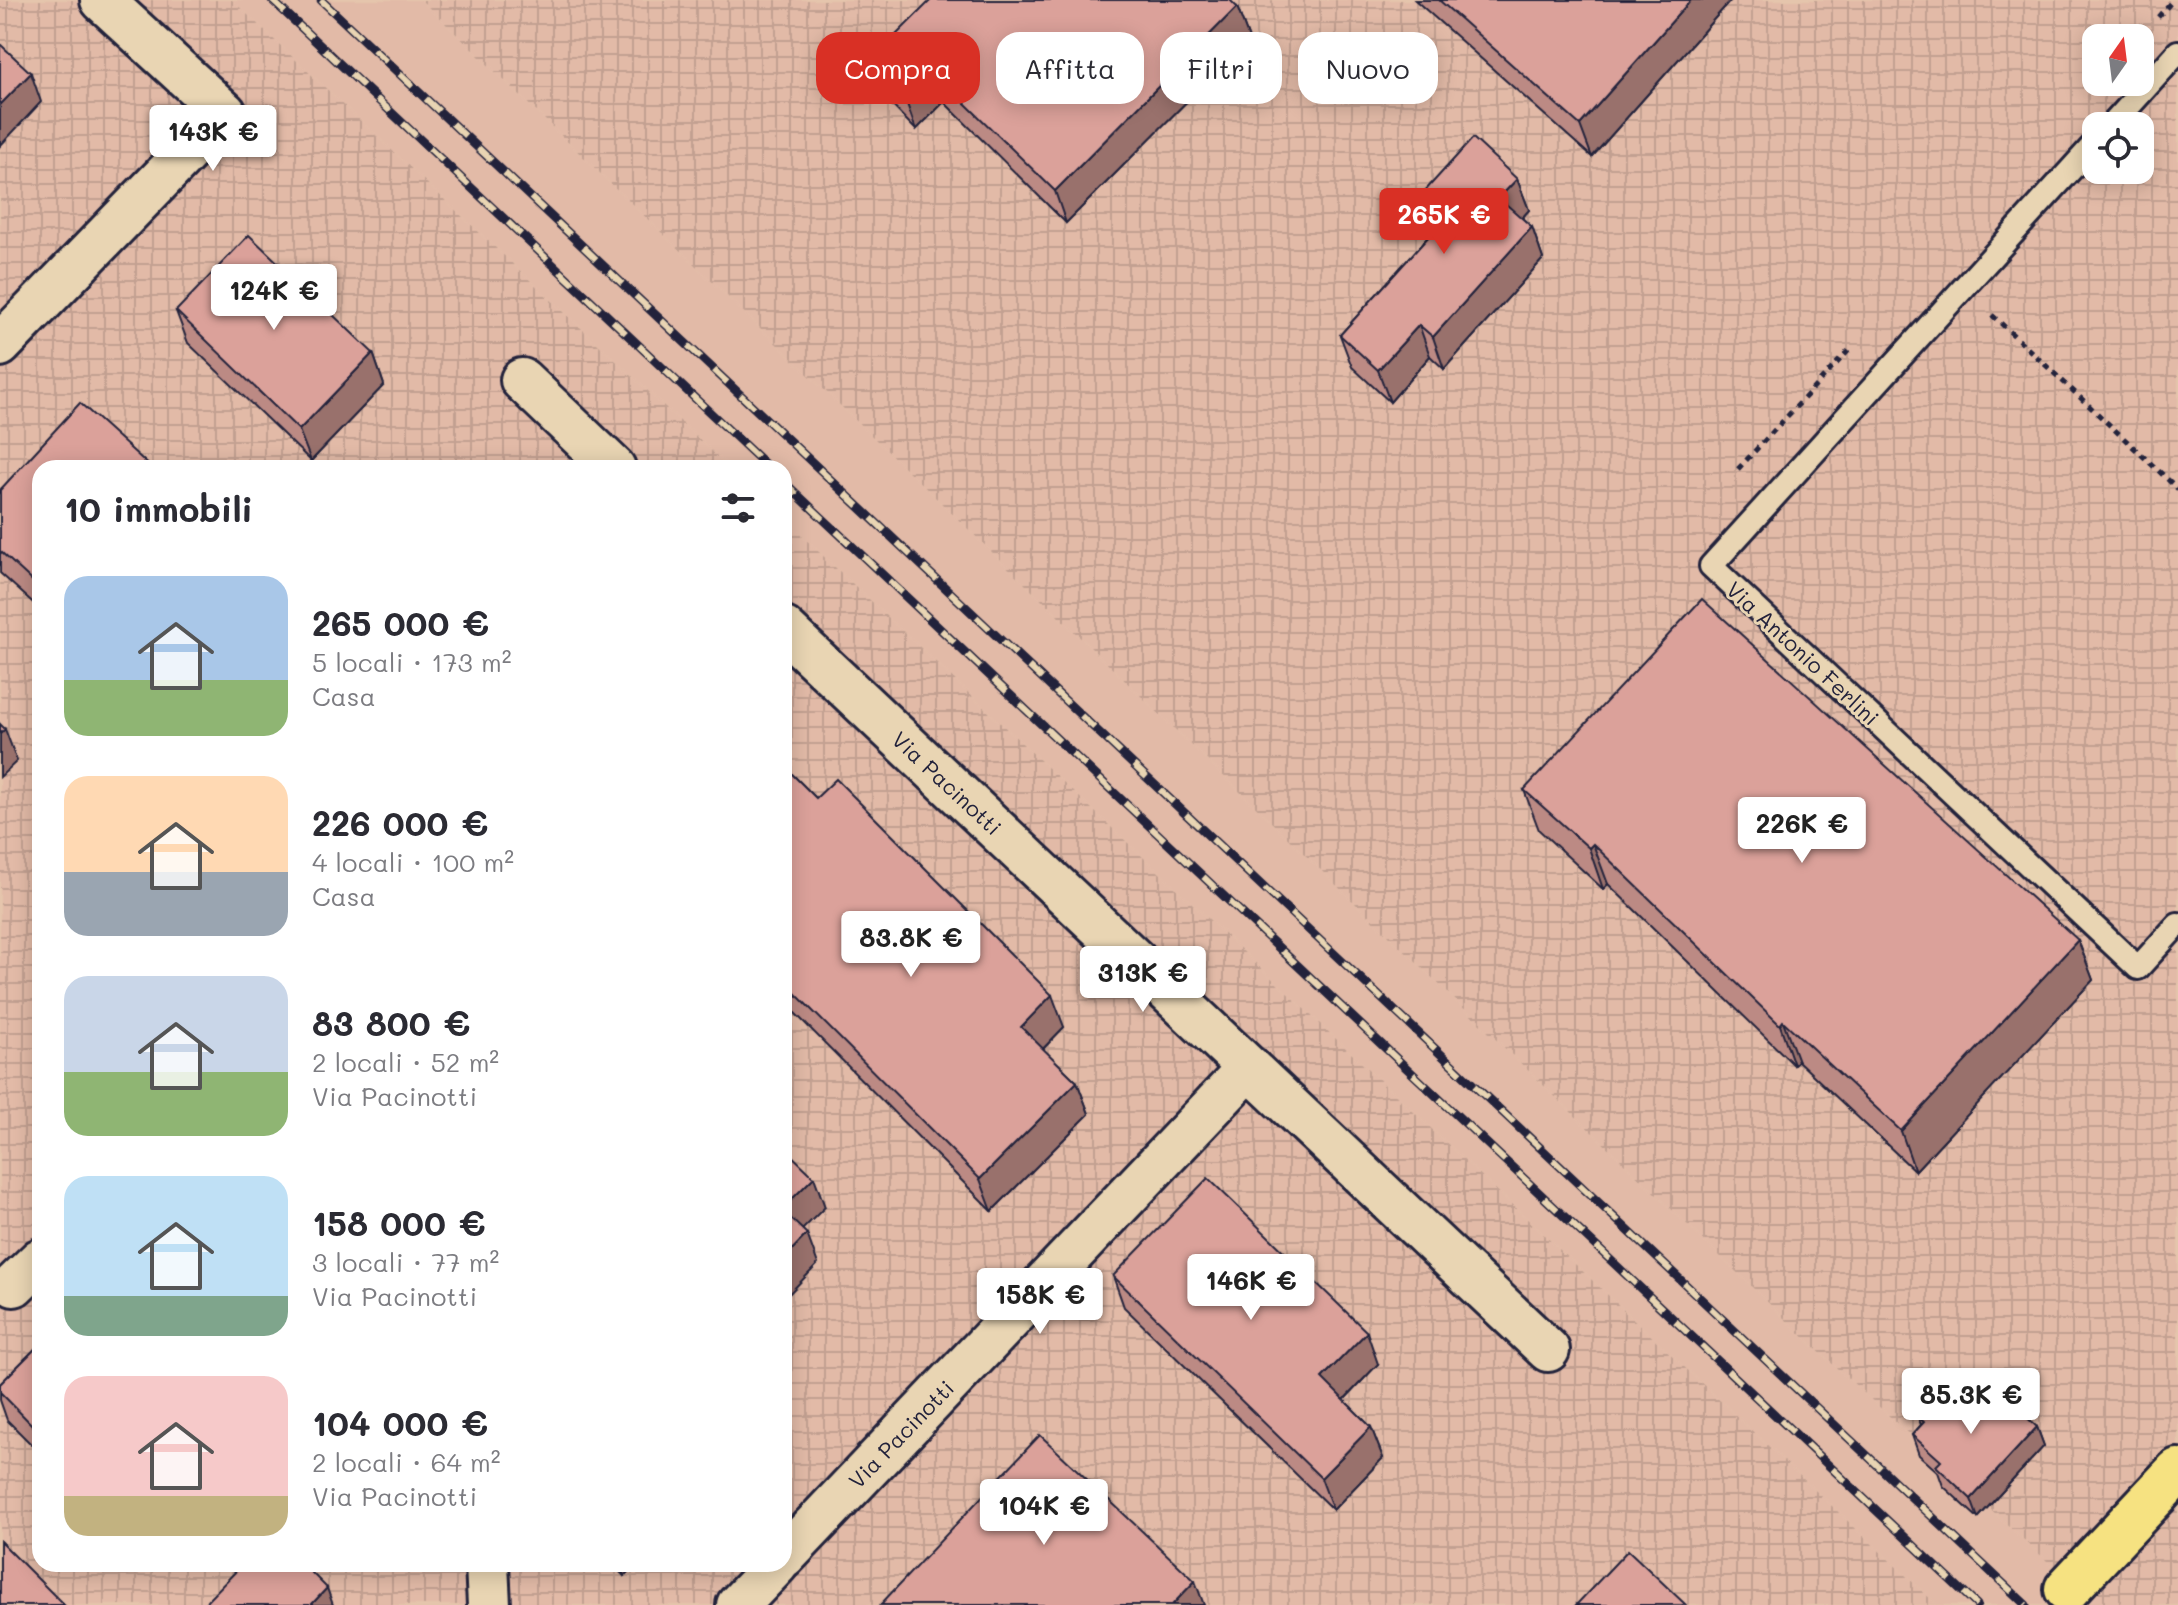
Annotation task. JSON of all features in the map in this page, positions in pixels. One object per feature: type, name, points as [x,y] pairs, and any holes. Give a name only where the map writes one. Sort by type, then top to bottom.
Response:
[{"type":"main road","points":[[2067,1589],[2178,1471]]},
{"type":"street","points":[[0,345],[225,113],[102,0]]},
{"type":"street","points":[[522,380],[606,460]]},
{"type":"street","name":"Via Pacinotti","points":[[792,637],[1548,1350]]},
{"type":"street","name":"Via Pacinotti","points":[[792,1549],[1249,1068]]},
{"type":"street","points":[[487,1572],[489,1605]]},
{"type":"street","points":[[738,1605],[769,1572]]},
{"type":"lane","points":[[2126,112],[2174,66]]},
{"type":"lane","name":"Via Antonio Ferlini","points":[[2082,157],[1711,566],[2138,968],[2178,924]]},
{"type":"path","points":[[1963,288],[2178,489]]},
{"type":"shaded area","points":[[0,0],[232,0],[721,460],[32,460],[32,1572],[792,1572],[792,527],[1937,1605],[0,1605]]},
{"type":"shaded area","points":[[232,0],[421,0],[1814,1347],[2095,1605],[1937,1605],[792,527],[792,460],[721,460]]},
{"type":"shaded area","points":[[421,0],[2178,0],[2178,1605],[2095,1605],[1814,1347]]},
{"type":"building","points":[[931,0],[1230,0],[1237,7],[1212,32],[1160,32],[1160,85],[1144,101],[1144,32],[996,32],[996,104],[1141,104],[1055,191],[966,104],[980,104],[980,32],[899,32]]},
{"type":"building","points":[[1439,0],[1691,0],[1580,125]]},
{"type":"building","points":[[0,44],[31,73],[0,105]]},
{"type":"building","points":[[1473,138],[1517,179],[1499,198],[1532,227],[1433,337],[1419,325],[1378,370],[1340,335],[1439,225],[1414,203]]},
{"type":"building","points":[[249,235],[373,353],[299,430],[176,311]]},
{"type":"building","points":[[80,403],[143,460],[32,460],[32,581],[0,551],[0,490]]},
{"type":"building","points":[[1702,599],[2078,940],[1901,1131],[1783,1021],[1780,1025],[1593,844],[1589,848],[1524,790]]},
{"type":"building","points":[[792,774],[816,798],[836,779],[1052,995],[1021,1027],[1077,1082],[980,1179],[792,990]]},
{"type":"building","points":[[792,1156],[814,1177],[792,1199]]},
{"type":"building","points":[[1208,1178],[1367,1332],[1322,1378],[1371,1427],[1321,1478],[1113,1276]]},
{"type":"building","points":[[792,1220],[807,1234],[792,1250]]},
{"type":"building","points":[[32,1352],[32,1425],[0,1392],[0,1384]]},
{"type":"building","points":[[1952,1378],[1989,1410],[2003,1395],[2037,1427],[1971,1499],[1936,1466],[1941,1461],[1912,1435],[1924,1422],[1918,1417]]},
{"type":"building","points":[[1040,1435],[1195,1581],[1172,1605],[880,1605]]},
{"type":"building","points":[[0,1541],[64,1605],[0,1605]]},
{"type":"building","points":[[1628,1550],[1686,1605],[1576,1605]]},
{"type":"building","points":[[235,1572],[311,1572],[327,1588],[311,1605],[203,1605]]},
{"type":"railway","points":[[272,0],[761,460]]},
{"type":"railway","points":[[321,0],[2026,1605]]},
{"type":"railway","points":[[792,490],[1977,1605]]}]
